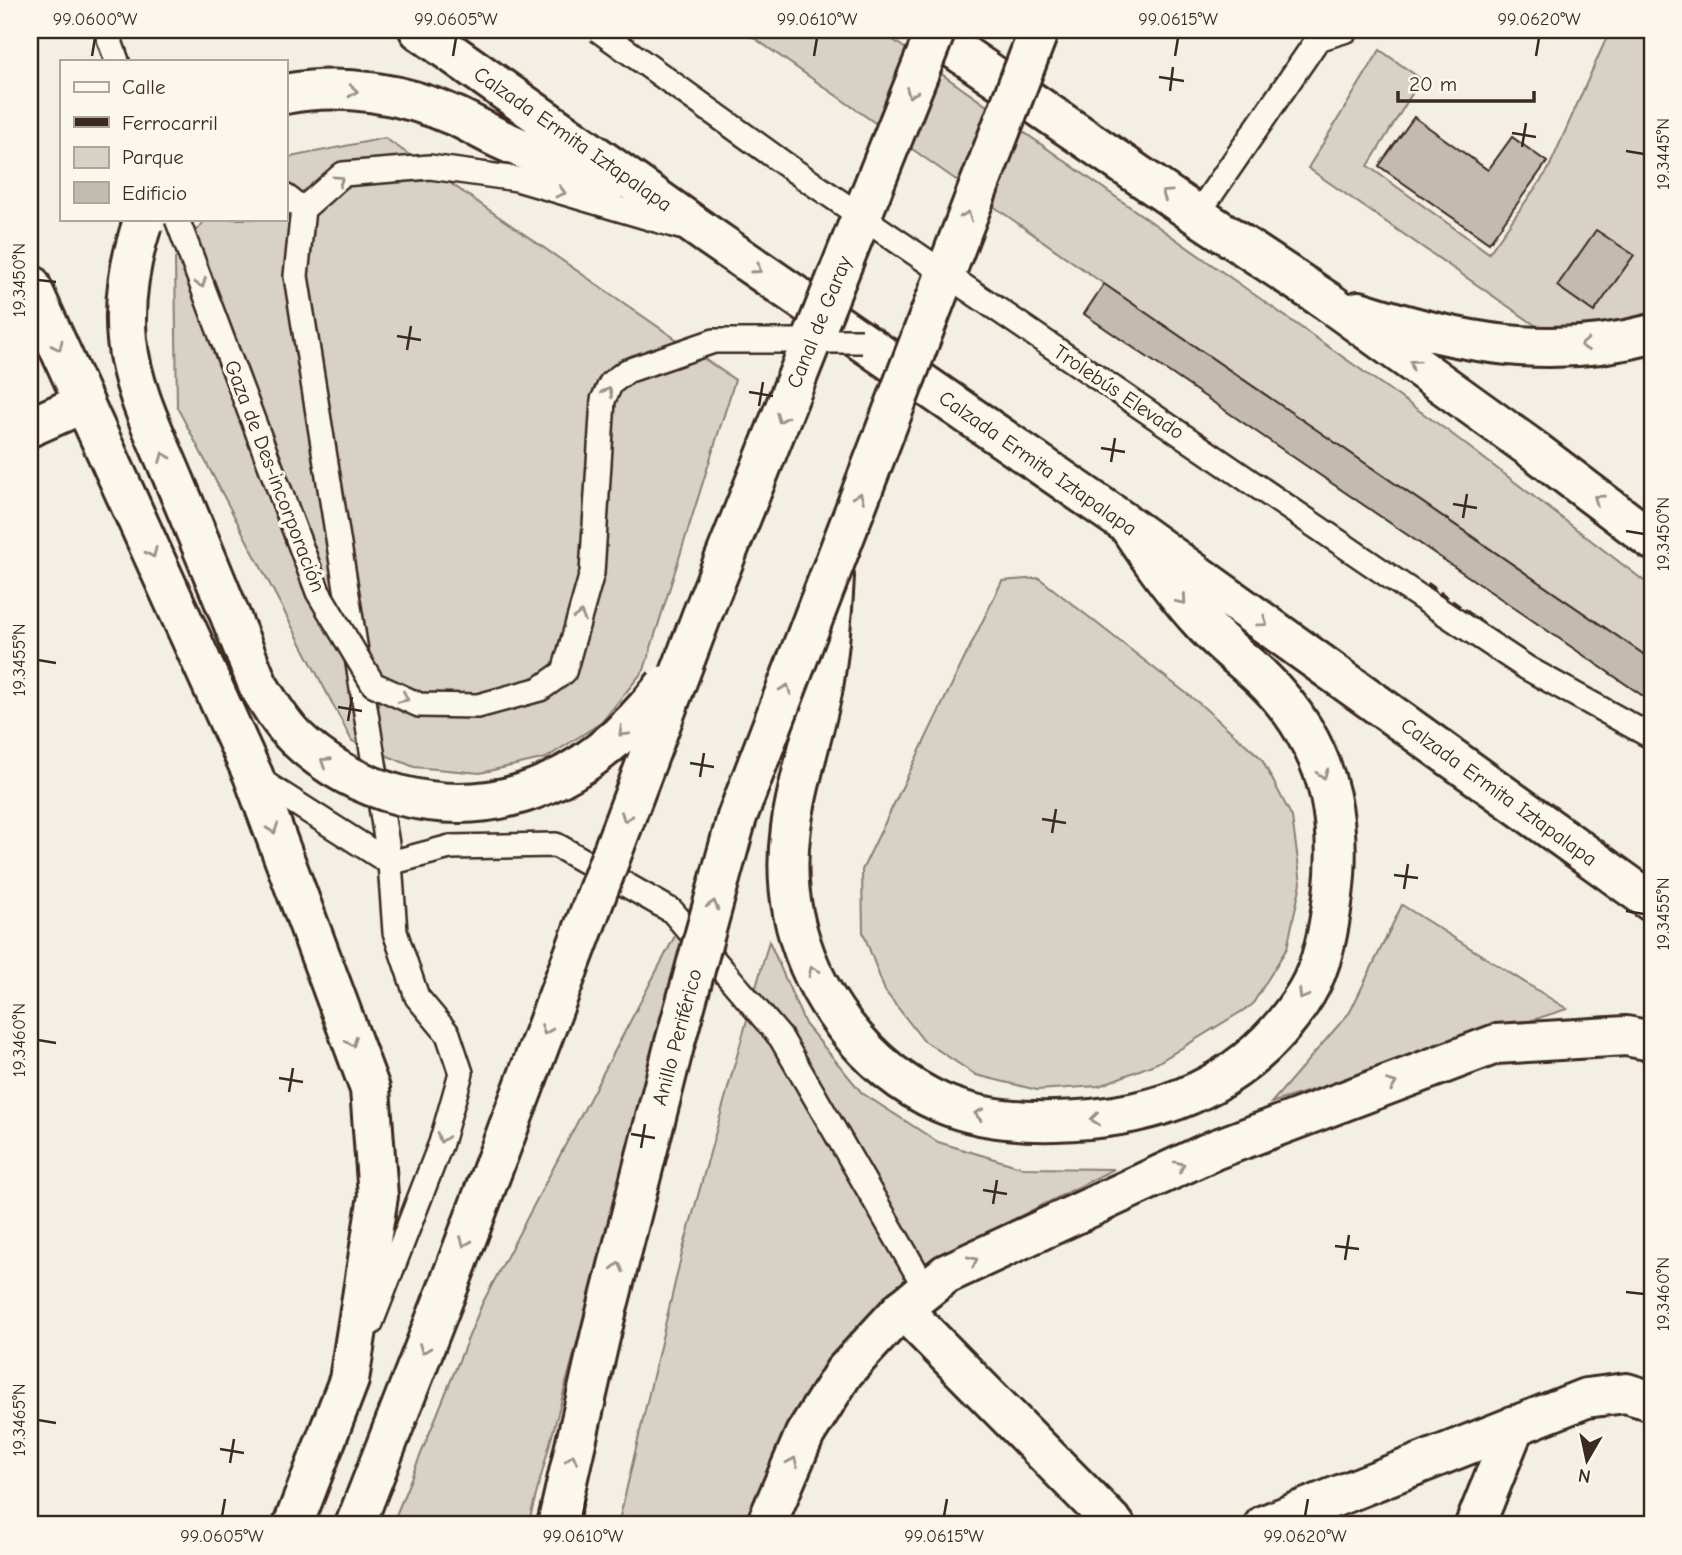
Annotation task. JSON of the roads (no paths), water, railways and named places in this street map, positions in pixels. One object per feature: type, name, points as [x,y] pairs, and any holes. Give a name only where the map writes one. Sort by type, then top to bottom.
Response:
[{"type":"main road","name":"Calzada Ermita Iztapalapa","points":[[419,30],[708,235],[1128,524],[1652,902]]},
{"type":"main road","points":[[927,30],[1327,301],[1535,451],[1652,540]]},
{"type":"main road","name":"Canal de Garay","points":[[702,615],[936,30]]},
{"type":"main road","points":[[1039,30],[835,561],[831,625],[822,688],[806,759],[794,797],[788,836],[788,877],[794,916],[805,954],[839,1019],[860,1045],[884,1068],[911,1087],[942,1103],[976,1114],[1011,1120],[1076,1121],[1140,1113],[1205,1089],[1262,1047],[1287,1020],[1308,989],[1322,954],[1331,916],[1335,878],[1334,824],[1322,767],[1309,739],[1288,706],[1231,653],[1175,593],[1128,524]]},
{"type":"main road","points":[[287,94],[346,90],[384,94],[421,103],[543,157],[591,174],[641,187]]},
{"type":"main road","points":[[154,220],[127,285],[125,315],[130,357],[140,398],[258,685],[293,735],[316,755],[349,776],[384,792],[422,800],[456,803],[490,801],[523,793],[557,779],[619,737],[668,681],[687,649],[702,615]]},
{"type":"main road","points":[[30,284],[253,775],[370,1089],[378,1196],[349,1380],[293,1525]]},
{"type":"main road","points":[[1327,301],[1434,334],[1486,344],[1542,347],[1597,345],[1652,334]]},
{"type":"main road","points":[[30,427],[84,402]]},
{"type":"main road","name":"Anillo Periférico","points":[[557,1525],[601,1333],[674,1046],[737,817],[835,561]]},
{"type":"main road","points":[[355,1525],[449,1285],[702,615]]},
{"type":"main road","points":[[766,1525],[805,1434],[844,1371],[914,1299],[946,1273],[1214,1150],[1496,1044],[1626,1036],[1652,1041]]},
{"type":"main road","points":[[914,1299],[1115,1525]]},
{"type":"main road","points":[[1264,1525],[1586,1398],[1626,1394],[1652,1401]]},
{"type":"main road","points":[[1475,1525],[1515,1424]]},
{"type":"lane","points":[[106,30],[117,60]]},
{"type":"lane","name":"Trolebús Elevado","points":[[598,30],[793,170],[1405,587],[1527,668],[1652,737]]},
{"type":"lane","points":[[1197,215],[1318,39],[1347,30]]},
{"type":"lane","points":[[349,1380],[441,1143],[461,1073],[448,1034],[417,997],[396,932],[390,863],[296,276],[294,203],[343,174],[430,167],[517,179],[708,235]]},
{"type":"lane","name":"Gaza de Des-incorporación","points":[[154,220],[318,592],[373,684],[419,705],[478,706],[540,689],[564,672],[592,573],[603,400],[611,383],[627,371],[714,341],[862,341]]},
{"type":"lane","points":[[253,775],[390,863],[450,847],[556,845],[672,911],[781,1038],[914,1299]]},
{"type":"railway","points":[[1427,584],[1652,745]]}]
